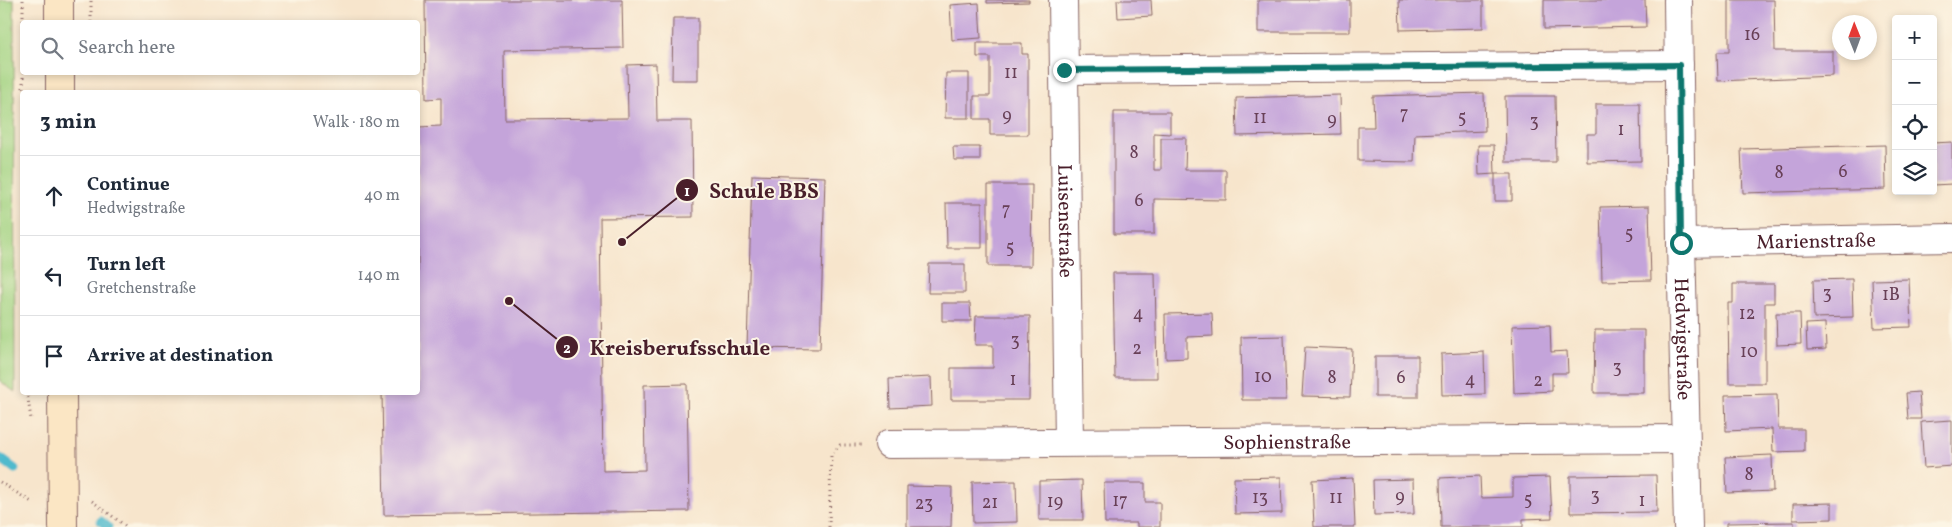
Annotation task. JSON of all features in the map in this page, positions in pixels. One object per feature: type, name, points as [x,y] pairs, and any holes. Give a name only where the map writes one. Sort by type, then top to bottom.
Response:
[{"type":"main road","points":[[59,0],[59,20]]},
{"type":"main road","points":[[60,75],[60,90]]},
{"type":"main road","points":[[62,395],[63,527]]},
{"type":"street","name":"Luisenstraße","points":[[1063,0],[1068,442]]},
{"type":"street","name":"Hedwigstraße","points":[[1678,0],[1681,243],[1688,527]]},
{"type":"street","points":[[1064,70],[1679,65]]},
{"type":"street","name":"Marienstraße","points":[[1681,243],[1952,238]]},
{"type":"street","name":"Sophienstraße","points":[[889,444],[1685,439]]},
{"type":"path","points":[[23,0],[23,20]]},
{"type":"path","points":[[91,0],[91,20]]},
{"type":"path","points":[[23,75],[23,90]]},
{"type":"path","points":[[828,527],[831,455],[840,445],[889,444]]},
{"type":"path","points":[[0,482],[33,503],[63,500],[94,501],[127,527]]},
{"type":"green space","points":[[0,0],[14,0],[15,392],[0,381]]},
{"type":"building","points":[[425,0],[622,0],[623,48],[504,50],[505,119],[628,118],[627,65],[656,64],[657,121],[692,121],[693,217],[600,218],[603,471],[645,470],[644,385],[687,384],[689,511],[384,515],[382,395],[420,395],[420,127],[441,126],[441,98],[426,99]]},
{"type":"building","points":[[987,0],[1029,0],[1029,2],[987,3]]},
{"type":"building","points":[[1117,0],[1151,0],[1152,16],[1118,18]]},
{"type":"building","points":[[1258,0],[1350,0],[1350,32],[1258,32]]},
{"type":"building","points":[[1399,0],[1483,0],[1483,28],[1400,30]]},
{"type":"building","points":[[1544,0],[1645,0],[1646,27],[1544,29]]},
{"type":"building","points":[[1729,0],[1774,0],[1775,51],[1832,51],[1833,76],[1718,81],[1717,52],[1729,52]]},
{"type":"building","points":[[979,3],[981,38],[952,40],[950,5]]},
{"type":"building","points":[[673,18],[698,18],[698,80],[672,80]]},
{"type":"building","points":[[977,43],[1022,43],[1022,54],[1028,54],[1028,135],[990,135],[990,119],[974,119],[974,96],[990,96],[990,57],[977,57]]},
{"type":"building","points":[[946,73],[969,73],[969,118],[945,118]]},
{"type":"building","points":[[1484,93],[1485,131],[1415,134],[1414,162],[1358,161],[1358,127],[1374,127],[1373,96]]},
{"type":"building","points":[[1340,95],[1341,134],[1237,136],[1236,98]]},
{"type":"building","points":[[1505,96],[1555,96],[1556,162],[1506,162]]},
{"type":"building","points":[[1596,104],[1640,104],[1641,161],[1587,162],[1587,134],[1596,134]]},
{"type":"building","points":[[1114,112],[1170,112],[1170,134],[1154,133],[1154,170],[1161,170],[1161,138],[1186,138],[1185,170],[1226,170],[1226,200],[1154,199],[1154,234],[1114,234]]},
{"type":"building","points":[[1952,142],[1952,184],[1937,185],[1937,143]]},
{"type":"building","points":[[1478,145],[1494,145],[1495,174],[1479,175]]},
{"type":"building","points":[[1885,145],[1886,189],[1743,193],[1741,149]]},
{"type":"building","points":[[953,147],[980,147],[980,160],[954,160]]},
{"type":"building","points":[[1495,174],[1512,174],[1512,201],[1495,201]]},
{"type":"building","points":[[752,175],[825,177],[820,349],[747,348]]},
{"type":"building","points":[[988,185],[1032,185],[1031,266],[988,266]]},
{"type":"building","points":[[946,203],[982,203],[982,248],[947,248]]},
{"type":"building","points":[[1649,206],[1651,280],[1602,281],[1600,207]]},
{"type":"building","points":[[929,264],[965,264],[965,293],[928,293]]},
{"type":"building","points":[[1113,273],[1155,273],[1157,378],[1115,378]]},
{"type":"building","points":[[1852,279],[1853,317],[1814,318],[1813,280]]},
{"type":"building","points":[[1909,279],[1911,327],[1874,328],[1872,280]]},
{"type":"building","points":[[1733,284],[1774,284],[1774,303],[1765,303],[1765,383],[1729,383],[1728,303],[1733,303]]},
{"type":"building","points":[[942,303],[970,303],[971,321],[942,321]]},
{"type":"building","points":[[1212,313],[1213,336],[1187,337],[1187,358],[1166,359],[1165,314]]},
{"type":"building","points":[[1776,313],[1800,313],[1801,344],[1777,345]]},
{"type":"building","points":[[976,316],[1030,316],[1029,400],[951,400],[951,368],[993,368],[993,345],[975,345]]},
{"type":"building","points":[[1825,323],[1826,349],[1807,350],[1806,324]]},
{"type":"building","points":[[1550,325],[1551,352],[1567,351],[1568,373],[1552,373],[1552,391],[1514,393],[1512,326]]},
{"type":"building","points":[[1595,330],[1644,330],[1644,393],[1594,393]]},
{"type":"building","points":[[1284,336],[1286,400],[1242,400],[1241,337]]},
{"type":"building","points":[[1305,347],[1352,349],[1350,397],[1302,396]]},
{"type":"building","points":[[1484,352],[1485,394],[1442,395],[1441,354]]},
{"type":"building","points":[[1375,356],[1418,356],[1418,397],[1375,397]]},
{"type":"building","points":[[931,377],[932,406],[890,408],[889,379]]},
{"type":"building","points":[[1919,392],[1921,419],[1908,419],[1906,393]]},
{"type":"building","points":[[1777,394],[1778,429],[1804,429],[1804,451],[1773,452],[1772,429],[1726,431],[1725,395]]},
{"type":"building","points":[[1952,420],[1952,466],[1924,468],[1921,422]]},
{"type":"building","points":[[1772,455],[1773,491],[1727,493],[1725,457]]},
{"type":"building","points":[[1656,475],[1657,512],[1570,513],[1570,476]]},
{"type":"building","points":[[1480,476],[1481,498],[1513,497],[1513,478],[1550,477],[1552,518],[1523,519],[1523,527],[1441,527],[1440,478]]},
{"type":"building","points":[[1281,477],[1282,513],[1235,514],[1234,478]]},
{"type":"building","points":[[1353,478],[1355,527],[1314,527],[1312,480]]},
{"type":"building","points":[[1413,479],[1414,514],[1374,515],[1373,480]]},
{"type":"building","points":[[1082,480],[1083,520],[1039,520],[1039,481]]},
{"type":"building","points":[[1016,481],[1017,522],[973,523],[972,482]]},
{"type":"building","points":[[1104,483],[1145,483],[1145,502],[1160,502],[1160,527],[1137,527],[1137,523],[1105,523]]},
{"type":"building","points":[[907,486],[952,487],[951,527],[907,527]]},
{"type":"building","points":[[1832,503],[1832,519],[1793,520],[1793,504]]},
{"type":"building","points":[[1794,522],[1794,527],[1727,527],[1727,523]]},
{"type":"waterway","points":[[0,458],[15,469]]},
{"type":"waterway","points":[[101,521],[108,527]]},
{"type":"place","name":"Schule BBS","points":[[622,242]]},
{"type":"place","name":"Kreisberufsschule","points":[[509,301]]},
{"type":"route","points":[[1064,70],[1679,65],[1681,243]]}]
